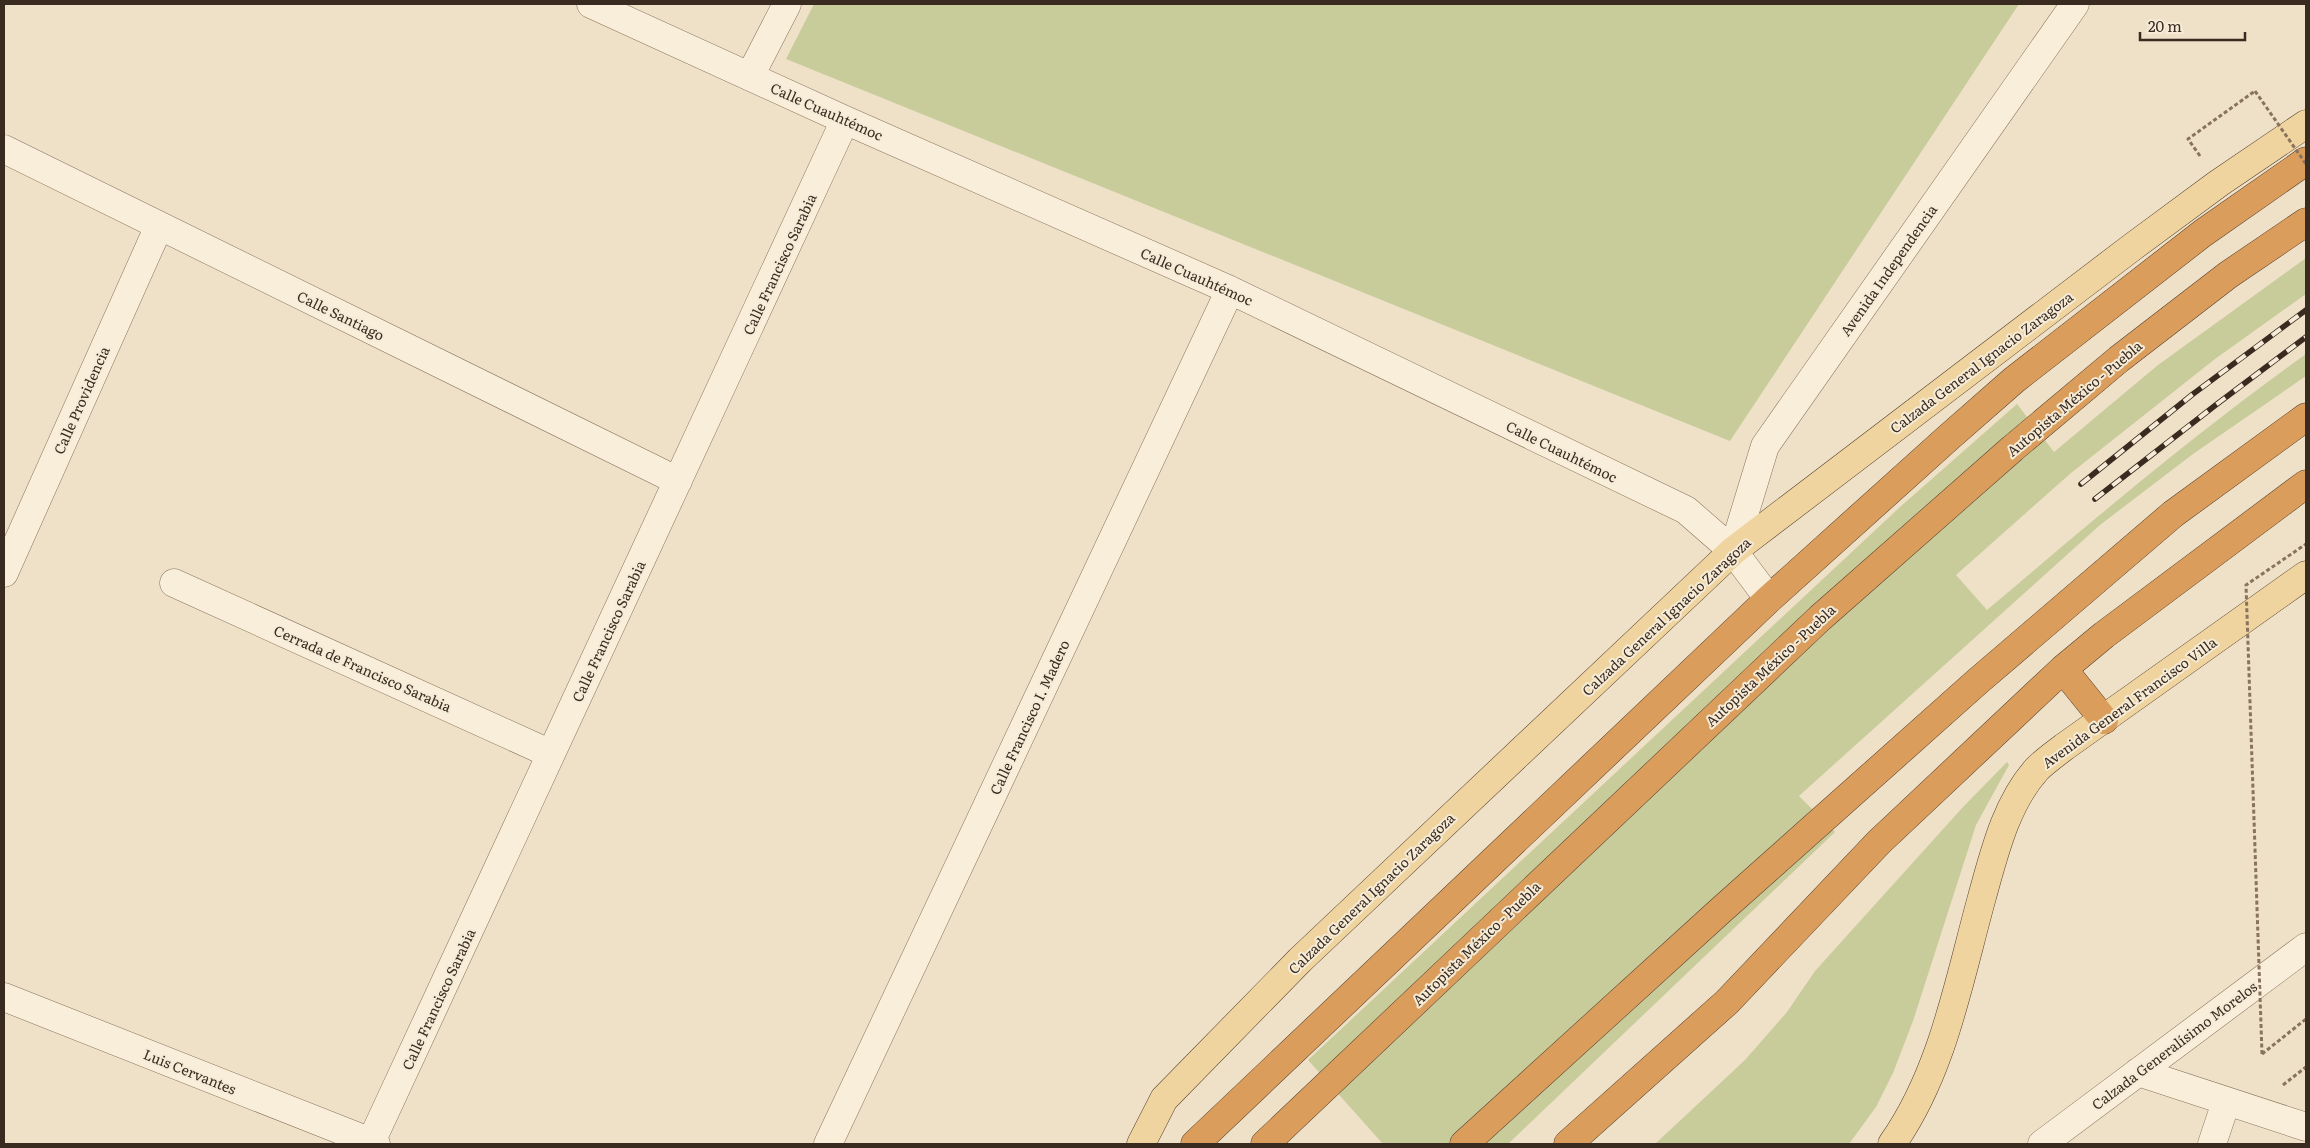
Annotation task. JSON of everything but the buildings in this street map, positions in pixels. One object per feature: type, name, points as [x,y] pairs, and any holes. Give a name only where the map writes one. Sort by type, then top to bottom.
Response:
[{"type":"highway","points":[[1195,1144],[1769,600],[2014,380],[2203,233],[2306,163]]},
{"type":"highway","name":"Autopista México - Puebla","points":[[1265,1144],[1820,618],[2119,359],[2228,275],[2306,222]]},
{"type":"highway","points":[[1464,1144],[1727,904],[1978,681],[2173,514],[2306,416]]},
{"type":"highway","points":[[1568,1144],[1727,1002],[1879,842],[2063,668],[2111,629],[2306,484]]},
{"type":"highway","points":[[2063,668],[2104,720]]},
{"type":"main road","name":"Calzada General Ignacio Zaragoza","points":[[1141,1144],[1164,1099],[1300,960],[1733,552],[2131,248],[2219,183],[2306,124]]},
{"type":"main road","name":"Avenida General Francisco Villa","points":[[1892,1144],[1916,1105],[1942,1037],[1999,839],[2020,794],[2038,769],[2064,747],[2306,574]]},
{"type":"street","name":"Calle Cuauhtémoc","points":[[591,4],[846,120],[1230,290],[1686,510],[1733,552],[1769,600]]},
{"type":"street","points":[[750,76],[787,4]]},
{"type":"street","name":"Avenida Independencia","points":[[1733,552],[1765,446],[2075,4]]},
{"type":"street","name":"Calle Francisco Sarabia","points":[[373,1143],[846,120]]},
{"type":"street","name":"Calle Santiago","points":[[4,150],[678,481]]},
{"type":"street","name":"Calle Providencia","points":[[5,569],[159,226]]},
{"type":"street","name":"Calle Francisco I. Madero","points":[[828,1144],[1230,290]]},
{"type":"street","name":"Cerrada de Francisco Sarabia","points":[[174,583],[552,754]]},
{"type":"street","name":"Calzada Generalísimo Morelos","points":[[2042,1144],[2306,947]]},
{"type":"street","name":"Luis Cervantes","points":[[4,997],[373,1143]]},
{"type":"street","points":[[2138,1072],[2306,1127]]},
{"type":"street","points":[[2212,1144],[2226,1102]]},
{"type":"path","points":[[2188,139],[2255,91],[2306,163]]},
{"type":"path","points":[[2306,544],[2246,585],[2262,1054],[2306,1018]]},
{"type":"green space","points":[[814,4],[2019,4],[1730,441],[786,59]]},
{"type":"green space","points":[[2306,258],[2306,294],[2215,359],[2071,473],[1956,575],[1987,610],[2104,511],[2224,415],[2306,354],[2306,376],[2193,454],[2100,525],[1799,796],[1835,832],[1508,1144],[1383,1144],[1308,1060],[1900,507],[2017,404],[2054,452],[2158,365]]},
{"type":"green space","points":[[2007,762],[2009,765],[1976,825],[1913,1021],[1893,1073],[1876,1107],[1849,1144],[1655,1144],[1745,1060],[1787,1012],[1815,971],[1963,807]]},
{"type":"railway","points":[[2081,484],[2193,394],[2306,310]]},
{"type":"railway","points":[[2095,499],[2306,337]]}]
